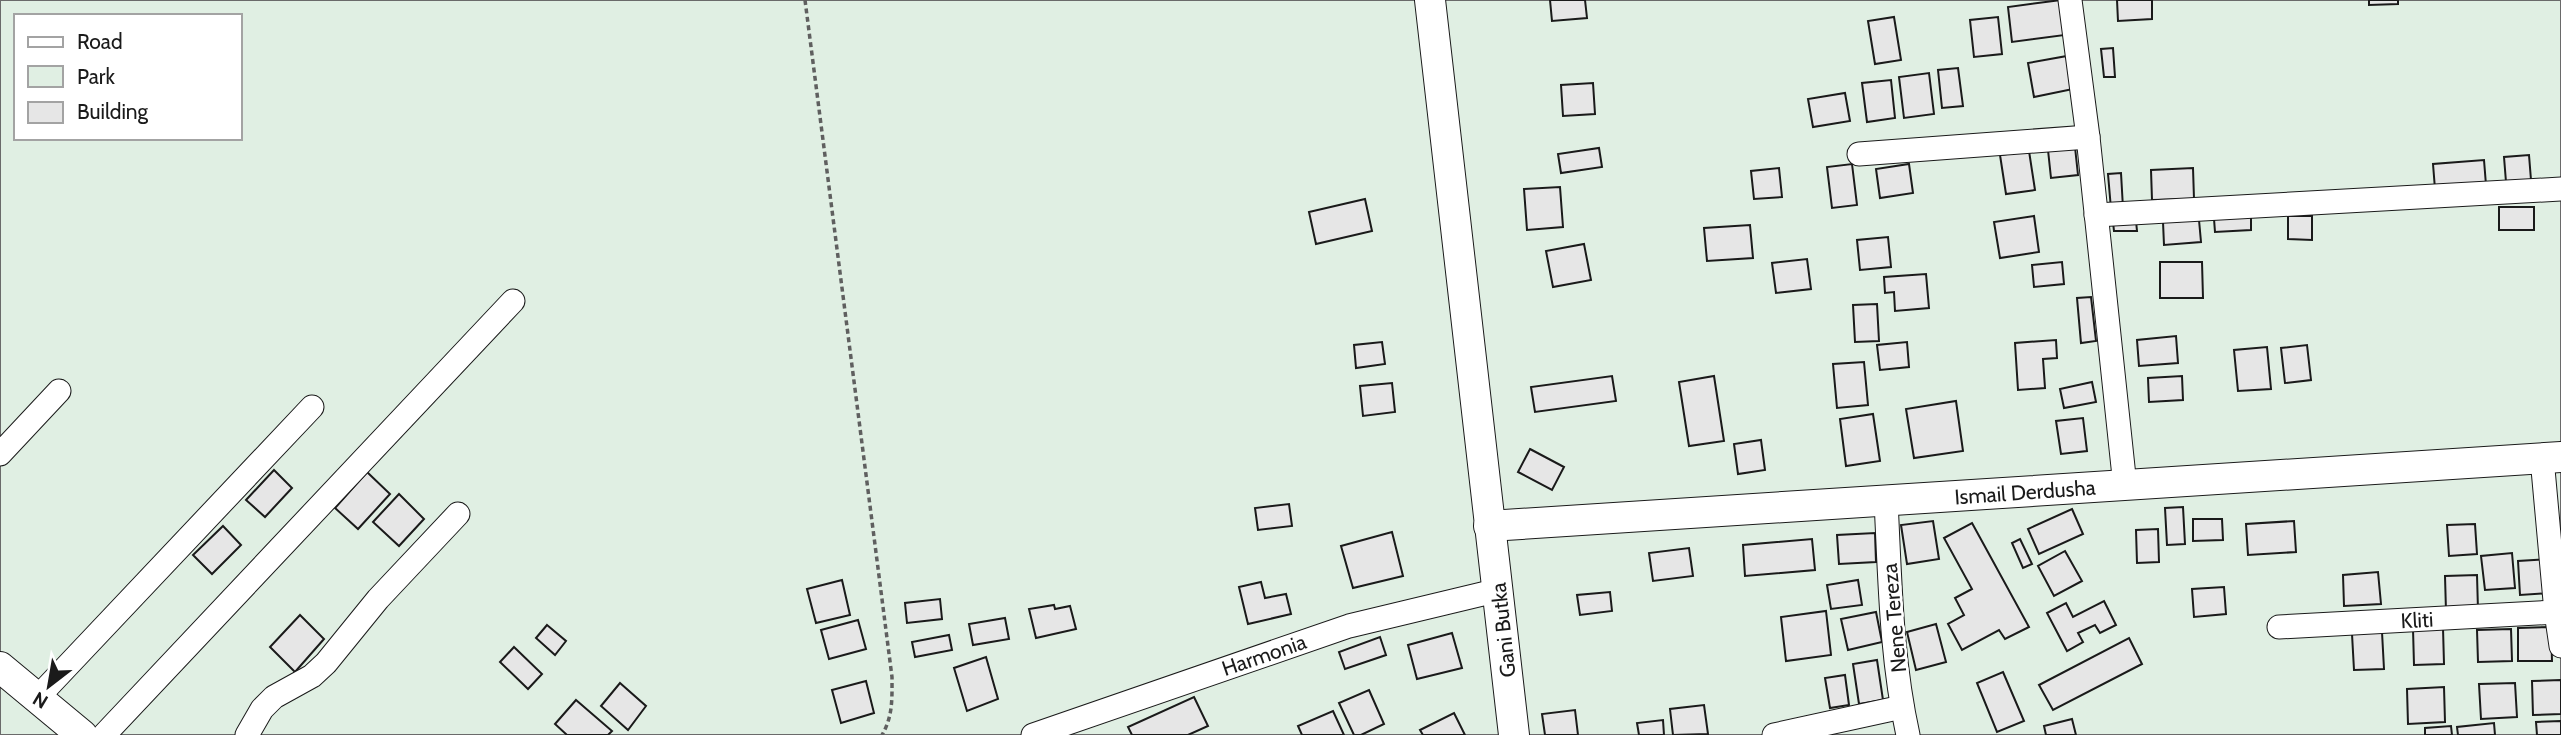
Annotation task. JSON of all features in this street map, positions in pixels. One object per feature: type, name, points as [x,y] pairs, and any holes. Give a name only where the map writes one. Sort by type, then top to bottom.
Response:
[{"type":"main road","name":"Gani Butka","points":[[1430,0],[1514,735]]},
{"type":"main road","name":"Ismail Derdusha","points":[[1489,526],[2552,457]]},
{"type":"main road","points":[[0,667],[82,735]]},
{"type":"street","points":[[2070,0],[2088,136],[2126,486]]},
{"type":"street","points":[[1859,154],[2088,136]]},
{"type":"street","points":[[2096,215],[2561,189]]},
{"type":"street","points":[[104,735],[513,301]]},
{"type":"street","points":[[0,454],[59,391]]},
{"type":"street","points":[[37,698],[312,407]]},
{"type":"street","points":[[2552,457],[2556,612],[2561,646]]},
{"type":"street","name":"Nene Tereza","points":[[1886,501],[1892,615],[1902,707],[1909,735]]},
{"type":"street","points":[[247,735],[262,709],[274,697],[312,676],[326,663],[378,599],[458,514]]},
{"type":"street","name":"Harmonia","points":[[1033,735],[1349,626],[1499,590]]},
{"type":"street","name":"Kliti","points":[[2279,627],[2556,612]]},
{"type":"street","points":[[1774,735],[1902,707]]},
{"type":"path","points":[[805,0],[892,677],[893,705],[890,720],[882,735]]},
{"type":"green space","points":[[0,0],[2561,0],[2561,735],[0,735]]},
{"type":"building","points":[[1550,0],[1585,0],[1587,18],[1552,21]]},
{"type":"building","points":[[2061,0],[2065,35],[2012,42],[2008,7]]},
{"type":"building","points":[[2117,0],[2152,0],[2152,19],[2118,21]]},
{"type":"building","points":[[2369,0],[2398,0],[2398,4],[2369,5]]},
{"type":"building","points":[[1894,17],[1901,60],[1875,64],[1868,21]]},
{"type":"building","points":[[1998,17],[2002,54],[1974,57],[1970,20]]},
{"type":"building","points":[[2113,48],[2115,77],[2104,77],[2101,49]]},
{"type":"building","points":[[2067,56],[2073,89],[2034,97],[2028,63]]},
{"type":"building","points":[[1958,68],[1963,106],[1942,108],[1938,70]]},
{"type":"building","points":[[1929,73],[1934,114],[1904,118],[1899,77]]},
{"type":"building","points":[[1891,80],[1895,118],[1867,122],[1862,83]]},
{"type":"building","points":[[1593,83],[1595,114],[1563,116],[1561,85]]},
{"type":"building","points":[[1845,93],[1850,121],[1813,127],[1808,99]]},
{"type":"building","points":[[2075,147],[2078,175],[2051,178],[2048,150]]},
{"type":"building","points":[[1599,148],[1602,167],[1561,173],[1558,154]]},
{"type":"building","points":[[2029,151],[2035,190],[2006,194],[2000,155]]},
{"type":"building","points":[[2529,155],[2531,180],[2506,182],[2504,157]]},
{"type":"building","points":[[2484,160],[2486,185],[2435,189],[2433,164]]},
{"type":"building","points":[[1852,164],[1857,205],[1832,208],[1827,167]]},
{"type":"building","points":[[1909,164],[1913,193],[1880,198],[1876,169]]},
{"type":"building","points":[[1779,168],[1782,197],[1754,199],[1751,171]]},
{"type":"building","points":[[2193,168],[2194,199],[2152,200],[2151,170]]},
{"type":"building","points":[[2121,173],[2123,208],[2111,209],[2108,174]]},
{"type":"building","points":[[1560,187],[1563,227],[1527,230],[1524,189]]},
{"type":"building","points":[[1365,199],[1372,231],[1316,244],[1309,212]]},
{"type":"building","points":[[2499,207],[2534,207],[2534,230],[2499,230]]},
{"type":"building","points":[[2034,216],[2039,252],[2000,258],[1994,222]]},
{"type":"building","points":[[2251,216],[2251,230],[2215,232],[2214,219]]},
{"type":"building","points":[[2288,216],[2312,216],[2312,240],[2288,239]]},
{"type":"building","points":[[2199,220],[2201,242],[2164,245],[2163,222]]},
{"type":"building","points":[[2136,221],[2137,231],[2114,231],[2113,222]]},
{"type":"building","points":[[1750,225],[1753,258],[1707,261],[1704,228]]},
{"type":"building","points":[[1888,237],[1891,267],[1860,270],[1857,240]]},
{"type":"building","points":[[1584,244],[1591,280],[1553,287],[1546,251]]},
{"type":"building","points":[[1807,259],[1811,289],[1776,293],[1772,263]]},
{"type":"building","points":[[2062,262],[2064,284],[2034,287],[2032,265]]},
{"type":"building","points":[[2160,262],[2202,262],[2203,298],[2160,298]]},
{"type":"building","points":[[1926,274],[1929,308],[1895,311],[1894,292],[1885,293],[1884,277]]},
{"type":"building","points":[[2091,297],[2096,341],[2081,343],[2077,298]]},
{"type":"building","points":[[1877,304],[1879,341],[1855,342],[1853,305]]},
{"type":"building","points":[[2176,336],[2178,363],[2139,366],[2137,340]]},
{"type":"building","points":[[2056,340],[2057,358],[2043,359],[2045,388],[2018,390],[2015,343]]},
{"type":"building","points":[[1382,342],[1385,364],[1356,368],[1354,345]]},
{"type":"building","points":[[1907,342],[1909,367],[1880,370],[1877,345]]},
{"type":"building","points":[[2307,345],[2311,380],[2285,383],[2281,348]]},
{"type":"building","points":[[2267,347],[2271,389],[2238,391],[2234,350]]},
{"type":"building","points":[[1864,362],[1868,405],[1837,408],[1833,364]]},
{"type":"building","points":[[1612,376],[1616,401],[1535,412],[1531,387]]},
{"type":"building","points":[[1714,376],[1724,441],[1689,446],[1679,382]]},
{"type":"building","points":[[2182,376],[2183,400],[2149,402],[2148,378]]},
{"type":"building","points":[[2092,382],[2096,402],[2064,408],[2060,389]]},
{"type":"building","points":[[1392,383],[1395,412],[1363,416],[1360,386]]},
{"type":"building","points":[[1956,401],[1963,451],[1914,458],[1906,409]]},
{"type":"building","points":[[1873,414],[1880,461],[1846,466],[1840,419]]},
{"type":"building","points":[[2083,418],[2087,451],[2061,454],[2056,421]]},
{"type":"building","points":[[1761,440],[1765,470],[1738,474],[1734,444]]},
{"type":"building","points":[[1530,449],[1564,467],[1552,490],[1518,472]]},
{"type":"building","points":[[274,470],[292,488],[265,517],[246,500]]},
{"type":"building","points":[[367,472],[390,494],[358,529],[335,508]]},
{"type":"building","points":[[399,494],[424,519],[399,546],[373,522]]},
{"type":"building","points":[[1289,504],[1292,526],[1258,530],[1255,508]]},
{"type":"building","points":[[2183,507],[2185,544],[2167,545],[2165,508]]},
{"type":"building","points":[[2072,509],[2083,534],[2039,554],[2028,529]]},
{"type":"building","points":[[2193,519],[2222,519],[2223,540],[2193,541]]},
{"type":"building","points":[[1933,521],[1939,559],[1907,564],[1901,525]]},
{"type":"building","points":[[2294,521],[2296,552],[2248,555],[2246,524]]},
{"type":"building","points":[[1972,523],[2029,627],[2005,639],[1999,630],[1962,650],[1948,624],[1964,615],[1955,598],[1972,589],[1944,538]]},
{"type":"building","points":[[2475,524],[2477,554],[2449,556],[2447,525]]},
{"type":"building","points":[[223,526],[241,545],[212,574],[193,555]]},
{"type":"building","points":[[2158,529],[2159,562],[2137,563],[2136,530]]},
{"type":"building","points":[[1392,532],[1403,576],[1353,588],[1341,546]]},
{"type":"building","points":[[1875,533],[1876,562],[1839,564],[1837,535]]},
{"type":"building","points":[[1812,539],[1815,570],[1745,576],[1743,545]]},
{"type":"building","points":[[2020,539],[2032,564],[2023,568],[2012,543]]},
{"type":"building","points":[[1689,548],[1693,576],[1653,581],[1649,553]]},
{"type":"building","points":[[2065,551],[2082,581],[2054,596],[2038,566]]},
{"type":"building","points":[[2512,553],[2515,588],[2485,590],[2481,556]]},
{"type":"building","points":[[2548,559],[2550,593],[2520,595],[2518,561]]},
{"type":"building","points":[[2378,572],[2381,604],[2344,606],[2343,575]]},
{"type":"building","points":[[2477,575],[2478,610],[2446,611],[2445,576]]},
{"type":"building","points":[[842,580],[850,615],[816,623],[807,589]]},
{"type":"building","points":[[1858,580],[1862,605],[1831,609],[1827,585]]},
{"type":"building","points":[[1261,582],[1265,598],[1286,594],[1291,614],[1248,624],[1239,587]]},
{"type":"building","points":[[2224,587],[2226,614],[2194,617],[2192,589]]},
{"type":"building","points":[[1610,592],[1612,611],[1580,615],[1577,595]]},
{"type":"building","points":[[940,599],[942,619],[907,623],[905,603]]},
{"type":"building","points":[[2104,601],[2116,625],[2100,633],[2095,625],[2078,633],[2083,642],[2067,651],[2047,613],[2066,603],[2073,617]]},
{"type":"building","points":[[1054,605],[1055,609],[1070,606],[1076,629],[1036,638],[1029,609]]},
{"type":"building","points":[[1826,611],[1831,655],[1786,661],[1781,617]]},
{"type":"building","points":[[1876,612],[1882,642],[1848,650],[1841,619]]},
{"type":"building","points":[[300,615],[324,639],[295,672],[270,647]]},
{"type":"building","points":[[1005,618],[1009,639],[973,645],[969,624]]},
{"type":"building","points":[[858,620],[866,649],[829,659],[821,630]]},
{"type":"building","points":[[1936,624],[1946,662],[1916,670],[1907,632]]},
{"type":"building","points":[[547,625],[566,641],[555,655],[536,638]]},
{"type":"building","points":[[2551,627],[2552,661],[2518,661],[2518,628]]},
{"type":"building","points":[[2443,628],[2444,664],[2414,665],[2413,629]]},
{"type":"building","points":[[2511,629],[2512,661],[2478,662],[2477,630]]},
{"type":"building","points":[[2382,632],[2384,669],[2354,670],[2352,634]]},
{"type":"building","points":[[1452,633],[1462,668],[1417,679],[1408,645]]},
{"type":"building","points":[[949,635],[952,650],[915,657],[912,642]]},
{"type":"building","points":[[1380,637],[1386,655],[1345,669],[1339,652]]},
{"type":"building","points":[[2129,638],[2142,664],[2053,710],[2039,685]]},
{"type":"building","points":[[514,647],[542,674],[528,689],[500,662]]},
{"type":"building","points":[[986,657],[998,699],[967,711],[954,668]]},
{"type":"building","points":[[1877,660],[1883,700],[1859,704],[1853,664]]},
{"type":"building","points":[[2003,672],[2024,721],[1997,732],[1977,683]]},
{"type":"building","points":[[1845,675],[1849,705],[1830,708],[1825,678]]},
{"type":"building","points":[[2561,680],[2561,714],[2533,715],[2532,681]]},
{"type":"building","points":[[866,681],[874,713],[841,723],[832,690]]},
{"type":"building","points":[[620,683],[646,706],[628,730],[601,706]]},
{"type":"building","points":[[2515,683],[2517,717],[2481,719],[2479,684]]},
{"type":"building","points":[[2444,687],[2445,722],[2408,724],[2407,689]]},
{"type":"building","points":[[1369,690],[1384,724],[1361,735],[1354,735],[1339,703]]},
{"type":"building","points":[[1194,697],[1208,726],[1188,735],[1132,735],[1128,727]]},
{"type":"building","points":[[576,700],[612,731],[608,735],[567,735],[555,724]]},
{"type":"building","points":[[1704,705],[1708,734],[1673,735],[1670,709]]},
{"type":"building","points":[[1575,710],[1578,735],[1545,735],[1542,714]]},
{"type":"building","points":[[1333,711],[1344,735],[1302,735],[1298,726]]},
{"type":"building","points":[[1454,713],[1465,735],[1423,735],[1420,730]]},
{"type":"building","points":[[2072,719],[2076,735],[2046,735],[2044,726]]},
{"type":"building","points":[[1663,720],[1664,735],[1639,735],[1637,723]]},
{"type":"building","points":[[2561,721],[2561,735],[2537,735],[2536,722]]},
{"type":"building","points":[[2494,723],[2495,735],[2458,735],[2457,727]]},
{"type":"building","points":[[2451,726],[2452,735],[2425,735],[2425,728]]}]
